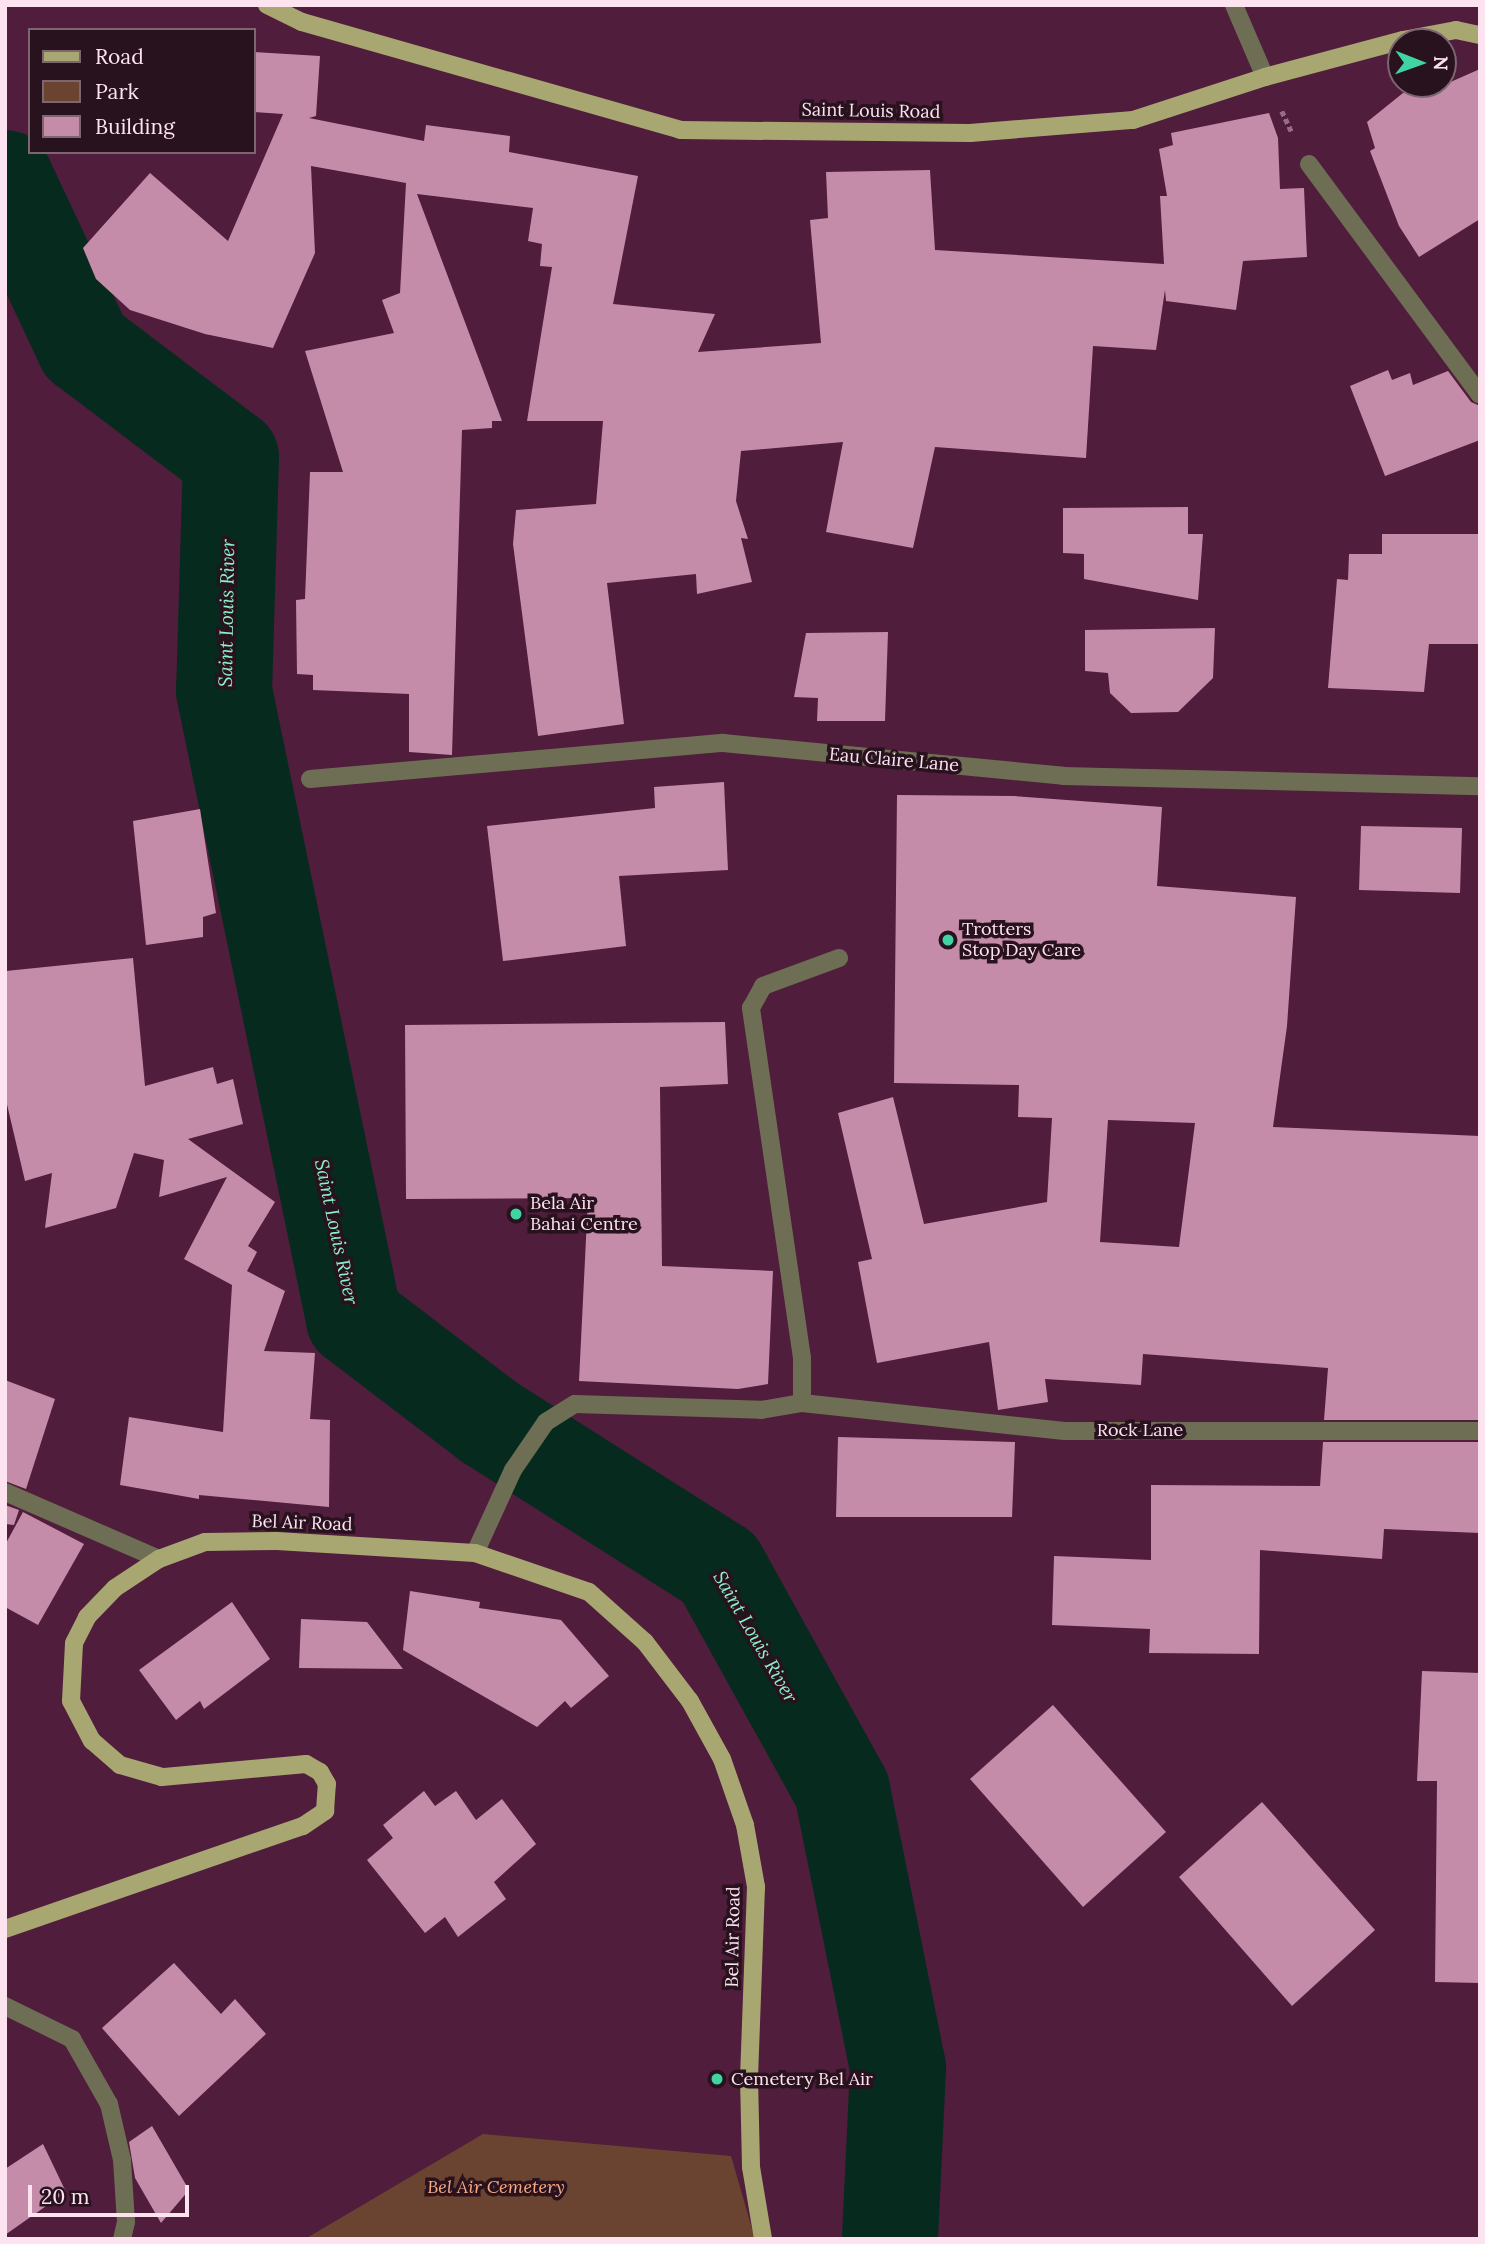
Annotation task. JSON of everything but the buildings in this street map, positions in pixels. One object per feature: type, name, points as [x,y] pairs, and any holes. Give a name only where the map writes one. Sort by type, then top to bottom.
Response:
[{"type":"main road","name":"Saint Louis Road","points":[[267,5],[302,22],[680,130],[970,133],[1119,121],[1265,77],[1403,40],[1457,30],[1480,35]]},
{"type":"main road","name":"Bel Air Road","points":[[5,1929],[303,1826],[325,1811],[327,1784],[320,1772],[306,1764],[162,1776],[120,1765],[92,1741],[71,1701],[74,1643],[88,1617],[116,1588],[159,1559],[205,1542],[265,1541],[475,1553],[589,1592],[645,1642],[690,1701],[722,1759],[745,1825],[756,1887],[749,2078],[751,2167],[763,2239]]},
{"type":"street","points":[[1234,5],[1265,77]]},
{"type":"street","points":[[1308,164],[1480,395]]},
{"type":"street","name":"Eau Claire Lane","points":[[310,779],[723,743],[1063,776],[1480,786]]},
{"type":"street","points":[[802,1403],[802,1358],[751,1008],[763,986],[839,958]]},
{"type":"street","name":"Rock Lane","points":[[475,1553],[513,1470],[546,1422],[575,1404],[761,1410],[802,1403],[1065,1431],[1480,1431]]},
{"type":"street","points":[[5,1492],[159,1559]]},
{"type":"street","points":[[5,2006],[72,2039],[109,2104],[122,2160],[126,2222],[122,2239]]},
{"type":"path","points":[[1265,77],[1308,164]]},
{"type":"green space","name":"Bel Air Cemetery","points":[[483,2134],[731,2156],[755,2239],[305,2239]]},
{"type":"waterway","name":"Saint Louis River","points":[[5,178],[84,346],[231,457],[224,691],[354,1319],[489,1422],[719,1568],[842,1790],[898,2068],[890,2239]]},
{"type":"place","name":"Trotters Stop Day Care","points":[[948,940]]},
{"type":"place","name":"Bela Air Bahai Centre","points":[[516,1214]]},
{"type":"place","name":"Cemetery Bel Air","points":[[717,2079]]}]
